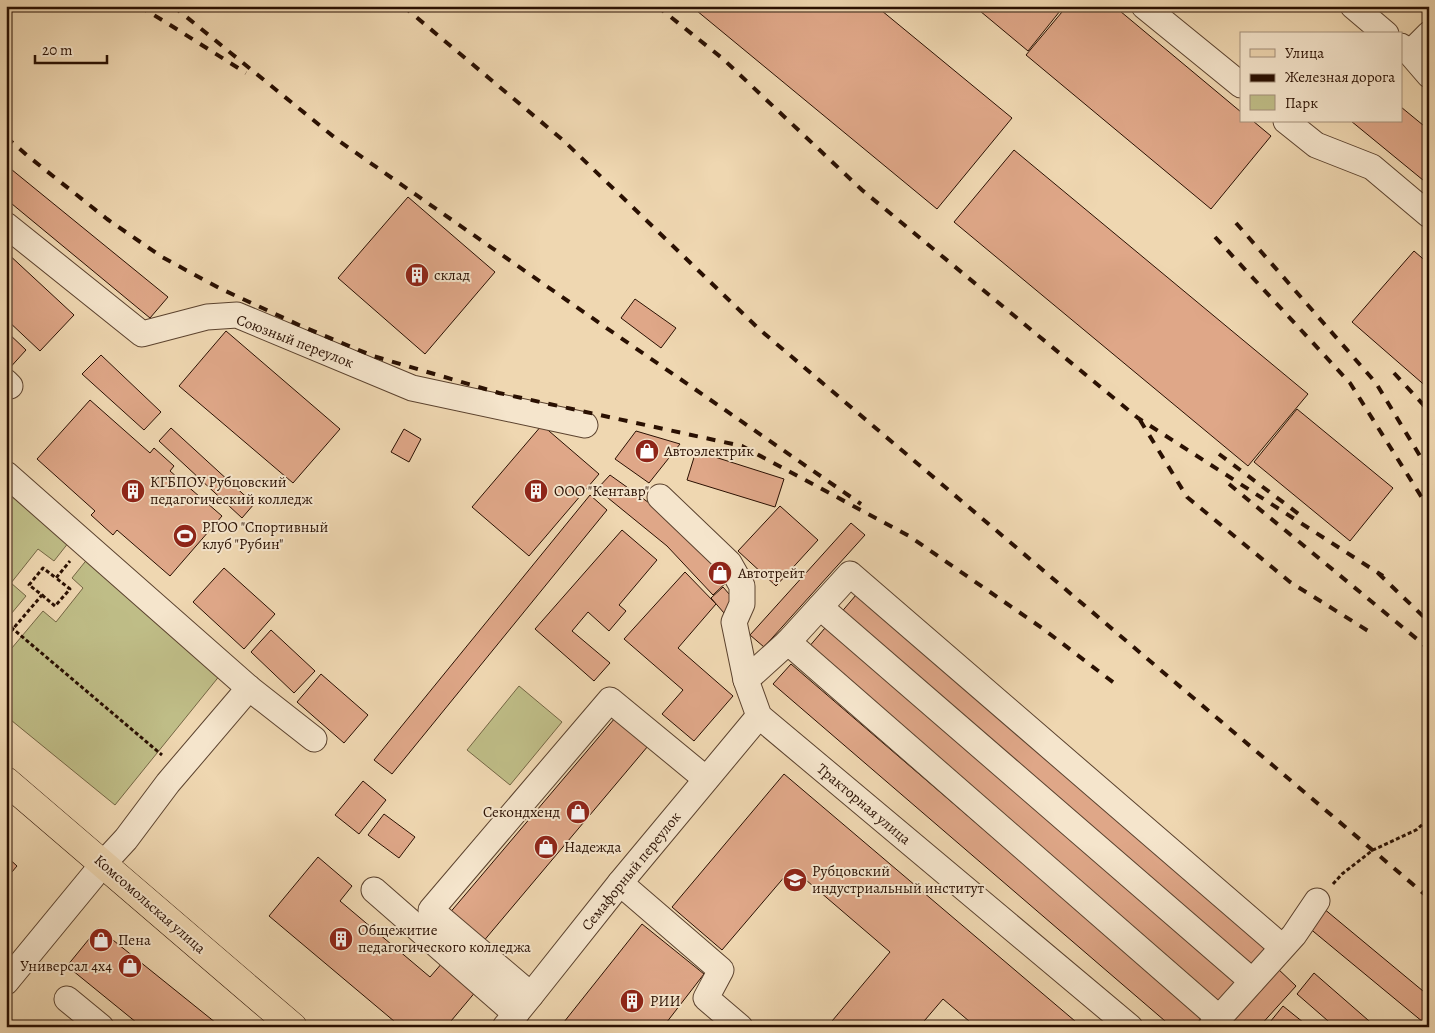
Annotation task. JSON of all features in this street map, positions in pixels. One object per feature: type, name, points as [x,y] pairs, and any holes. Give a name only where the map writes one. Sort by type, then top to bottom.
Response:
[{"type":"main road","name":"Комсомольская улица","points":[[6,780],[293,1027]]},
{"type":"street","points":[[1144,6],[1240,84]]},
{"type":"street","points":[[1353,6],[1384,32]]},
{"type":"street","points":[[1429,34],[1406,50],[1429,75]]},
{"type":"street","points":[[1287,122],[1316,145],[1372,167],[1429,215]]},
{"type":"street","name":"Союзный переулок","points":[[6,225],[142,334],[207,318],[237,315],[412,388],[585,425]]},
{"type":"street","points":[[6,474],[249,688],[314,739]]},
{"type":"street","points":[[660,497],[729,563],[742,586],[742,604],[734,622],[746,680],[759,716]]},
{"type":"street","points":[[746,680],[788,642],[850,574],[1282,947]]},
{"type":"street","points":[[820,607],[1252,981]]},
{"type":"street","points":[[788,642],[1215,1022],[1294,935],[1317,901]]},
{"type":"street","points":[[6,982],[14,956],[126,839],[168,783],[249,688]]},
{"type":"street","points":[[517,1012],[431,910],[610,700],[706,779]]},
{"type":"street","name":"Семафорный переулок","points":[[517,1012],[620,883],[759,716]]},
{"type":"street","name":"Тракторная улица","points":[[759,716],[1130,1027]]},
{"type":"street","points":[[620,883],[721,970],[706,998],[740,1027]]},
{"type":"street","points":[[374,890],[517,1012]]},
{"type":"street","points":[[67,999],[101,1027]]},
{"type":"path","points":[[56,578],[86,543]]},
{"type":"path","points":[[44,568],[56,578],[70,589],[56,606],[30,585],[44,568]]},
{"type":"path","points":[[6,637],[42,595]]},
{"type":"path","points":[[6,623],[179,770]]},
{"type":"path","points":[[1317,901],[1342,874],[1373,850],[1416,830],[1429,818]]},
{"type":"green space","points":[[6,491],[69,542],[54,561],[38,549],[11,583],[26,596],[6,620]]},
{"type":"green space","points":[[89,557],[225,669],[115,805],[6,716],[6,655],[43,611],[56,622],[83,588],[72,578]]},
{"type":"green space","points":[[519,686],[562,722],[510,785],[467,750]]},
{"type":"building","points":[[691,6],[876,6],[1012,118],[937,209]]},
{"type":"building","points":[[974,6],[1064,6],[1028,51]]},
{"type":"building","points":[[1067,6],[1114,6],[1240,111],[1240,122],[1254,122],[1271,136],[1211,209],[1026,55]]},
{"type":"building","points":[[1402,108],[1429,130],[1429,185],[1352,122],[1402,122]]},
{"type":"building","points":[[1014,150],[1308,394],[1248,466],[954,222]]},
{"type":"building","points":[[6,165],[168,297],[150,318],[6,199]]},
{"type":"building","name":"склад","points":[[408,197],[495,272],[425,354],[338,278]]},
{"type":"building","points":[[1414,251],[1429,264],[1429,389],[1352,322]]},
{"type":"building","points":[[6,252],[74,315],[40,351],[6,319]]},
{"type":"building","points":[[635,299],[676,328],[661,348],[621,318]]},
{"type":"building","points":[[6,331],[26,350],[7,371],[6,371]]},
{"type":"building","points":[[226,331],[340,429],[293,483],[179,386]]},
{"type":"building","points":[[101,355],[161,412],[144,430],[82,374]]},
{"type":"building","name":"КГБПОУ Рубцовский педагогический колледж","points":[[90,400],[150,453],[154,448],[174,466],[170,471],[222,516],[170,576],[117,530],[113,535],[91,515],[95,511],[37,459]]},
{"type":"building","points":[[1297,409],[1393,488],[1350,541],[1254,462]]},
{"type":"building","name":"ООО \"Кентавр\"","points":[[542,425],[599,474],[529,556],[472,507]]},
{"type":"building","points":[[171,428],[254,504],[242,518],[159,441]]},
{"type":"building","points":[[404,429],[421,439],[409,462],[391,452]]},
{"type":"building","name":"Автоэлектрик","points":[[636,431],[680,444],[649,483],[615,459]]},
{"type":"building","points":[[696,451],[784,479],[775,507],[687,480]]},
{"type":"building","points":[[610,475],[687,530],[732,577],[713,595],[667,546],[597,489]]},
{"type":"building","points":[[590,495],[607,510],[392,774],[374,760]]},
{"type":"building","points":[[780,506],[818,540],[776,586],[738,551]]},
{"type":"building","points":[[851,523],[865,535],[764,647],[750,635]]},
{"type":"building","points":[[622,530],[657,560],[619,605],[626,611],[609,631],[588,612],[572,631],[610,663],[594,681],[535,629]]},
{"type":"building","points":[[224,568],[275,614],[244,649],[193,602]]},
{"type":"building","points":[[685,572],[716,604],[678,648],[733,696],[694,741],[662,714],[683,690],[624,639]]},
{"type":"building","points":[[723,587],[736,602],[724,613],[711,598]]},
{"type":"building","points":[[856,595],[1267,948],[1250,969],[839,615]]},
{"type":"building","points":[[825,628],[1237,981],[1219,1002],[808,648]]},
{"type":"building","points":[[271,630],[315,671],[294,693],[251,652]]},
{"type":"building","points":[[791,664],[1202,1017],[1194,1027],[1172,1027],[773,684]]},
{"type":"building","points":[[321,674],[368,715],[344,743],[297,702]]},
{"type":"building","points":[[615,718],[648,746],[482,943],[448,915]]},
{"type":"building","points":[[784,774],[1082,1027],[976,1027],[943,999],[919,1027],[827,1027],[890,952],[792,868],[722,950],[672,907]]},
{"type":"building","points":[[363,781],[386,800],[359,834],[335,815]]},
{"type":"building","points":[[384,814],[415,837],[399,858],[368,835]]},
{"type":"building","points":[[6,856],[17,866],[6,879]]},
{"type":"building","name":"Общежитие педагогического колледжа","points":[[318,857],[352,886],[340,901],[430,977],[443,962],[477,990],[446,1027],[401,1027],[269,916]]},
{"type":"building","points":[[1323,908],[1429,996],[1429,1027],[1308,927]]},
{"type":"building","name":"РИИ","points":[[642,924],[704,974],[663,1027],[560,1027]]},
{"type":"building","points":[[98,928],[221,1027],[142,1027],[67,966]]},
{"type":"building","points":[[1276,967],[1296,986],[1259,1027],[1222,1027]]},
{"type":"building","points":[[1314,973],[1376,1027],[1335,1027],[1297,994]]},
{"type":"building","points":[[1283,1006],[1309,1027],[1266,1027]]},
{"type":"railway","points":[[139,6],[246,73]]},
{"type":"railway","points":[[173,6],[339,141],[861,504]]},
{"type":"railway","points":[[403,6],[564,141],[759,329],[1429,898]]},
{"type":"railway","points":[[657,6],[722,58],[862,190],[1138,418],[1383,576]]},
{"type":"railway","points":[[6,137],[107,219],[162,257],[219,288],[299,325],[373,356],[499,393],[742,446],[909,536],[1042,628],[1118,686]]},
{"type":"railway","points":[[1236,223],[1376,383],[1429,471]]},
{"type":"railway","points":[[1215,237],[1350,383],[1429,509]]},
{"type":"railway","points":[[1394,373],[1429,411]]},
{"type":"railway","points":[[1140,420],[1187,497],[1290,582],[1373,634]]},
{"type":"railway","points":[[1219,454],[1304,518]]},
{"type":"railway","points":[[1229,484],[1429,649]]},
{"type":"railway","points":[[1378,573],[1429,622]]},
{"type":"place","name":"склад","points":[[417,275]]},
{"type":"place","name":"Автоэлектрик","points":[[647,451]]},
{"type":"place","name":"КГБПОУ Рубцовский педагогический колледж","points":[[133,491]]},
{"type":"place","name":"ООО \"Кентавр\"","points":[[536,491]]},
{"type":"place","name":"РГОО \"Спортивный клуб \"Рубин\"","points":[[185,536]]},
{"type":"place","name":"Автотрейт","points":[[720,573]]},
{"type":"place","name":"Секондхенд","points":[[578,812]]},
{"type":"place","name":"Надежда","points":[[546,847]]},
{"type":"place","name":"Рубцовский индустриальный институт","points":[[795,880]]},
{"type":"place","name":"Общежитие педагогического колледжа","points":[[341,939]]},
{"type":"place","name":"Пена","points":[[101,940]]},
{"type":"place","name":"Универсал 4x4","points":[[130,966]]},
{"type":"place","name":"РИИ","points":[[632,1001]]}]
